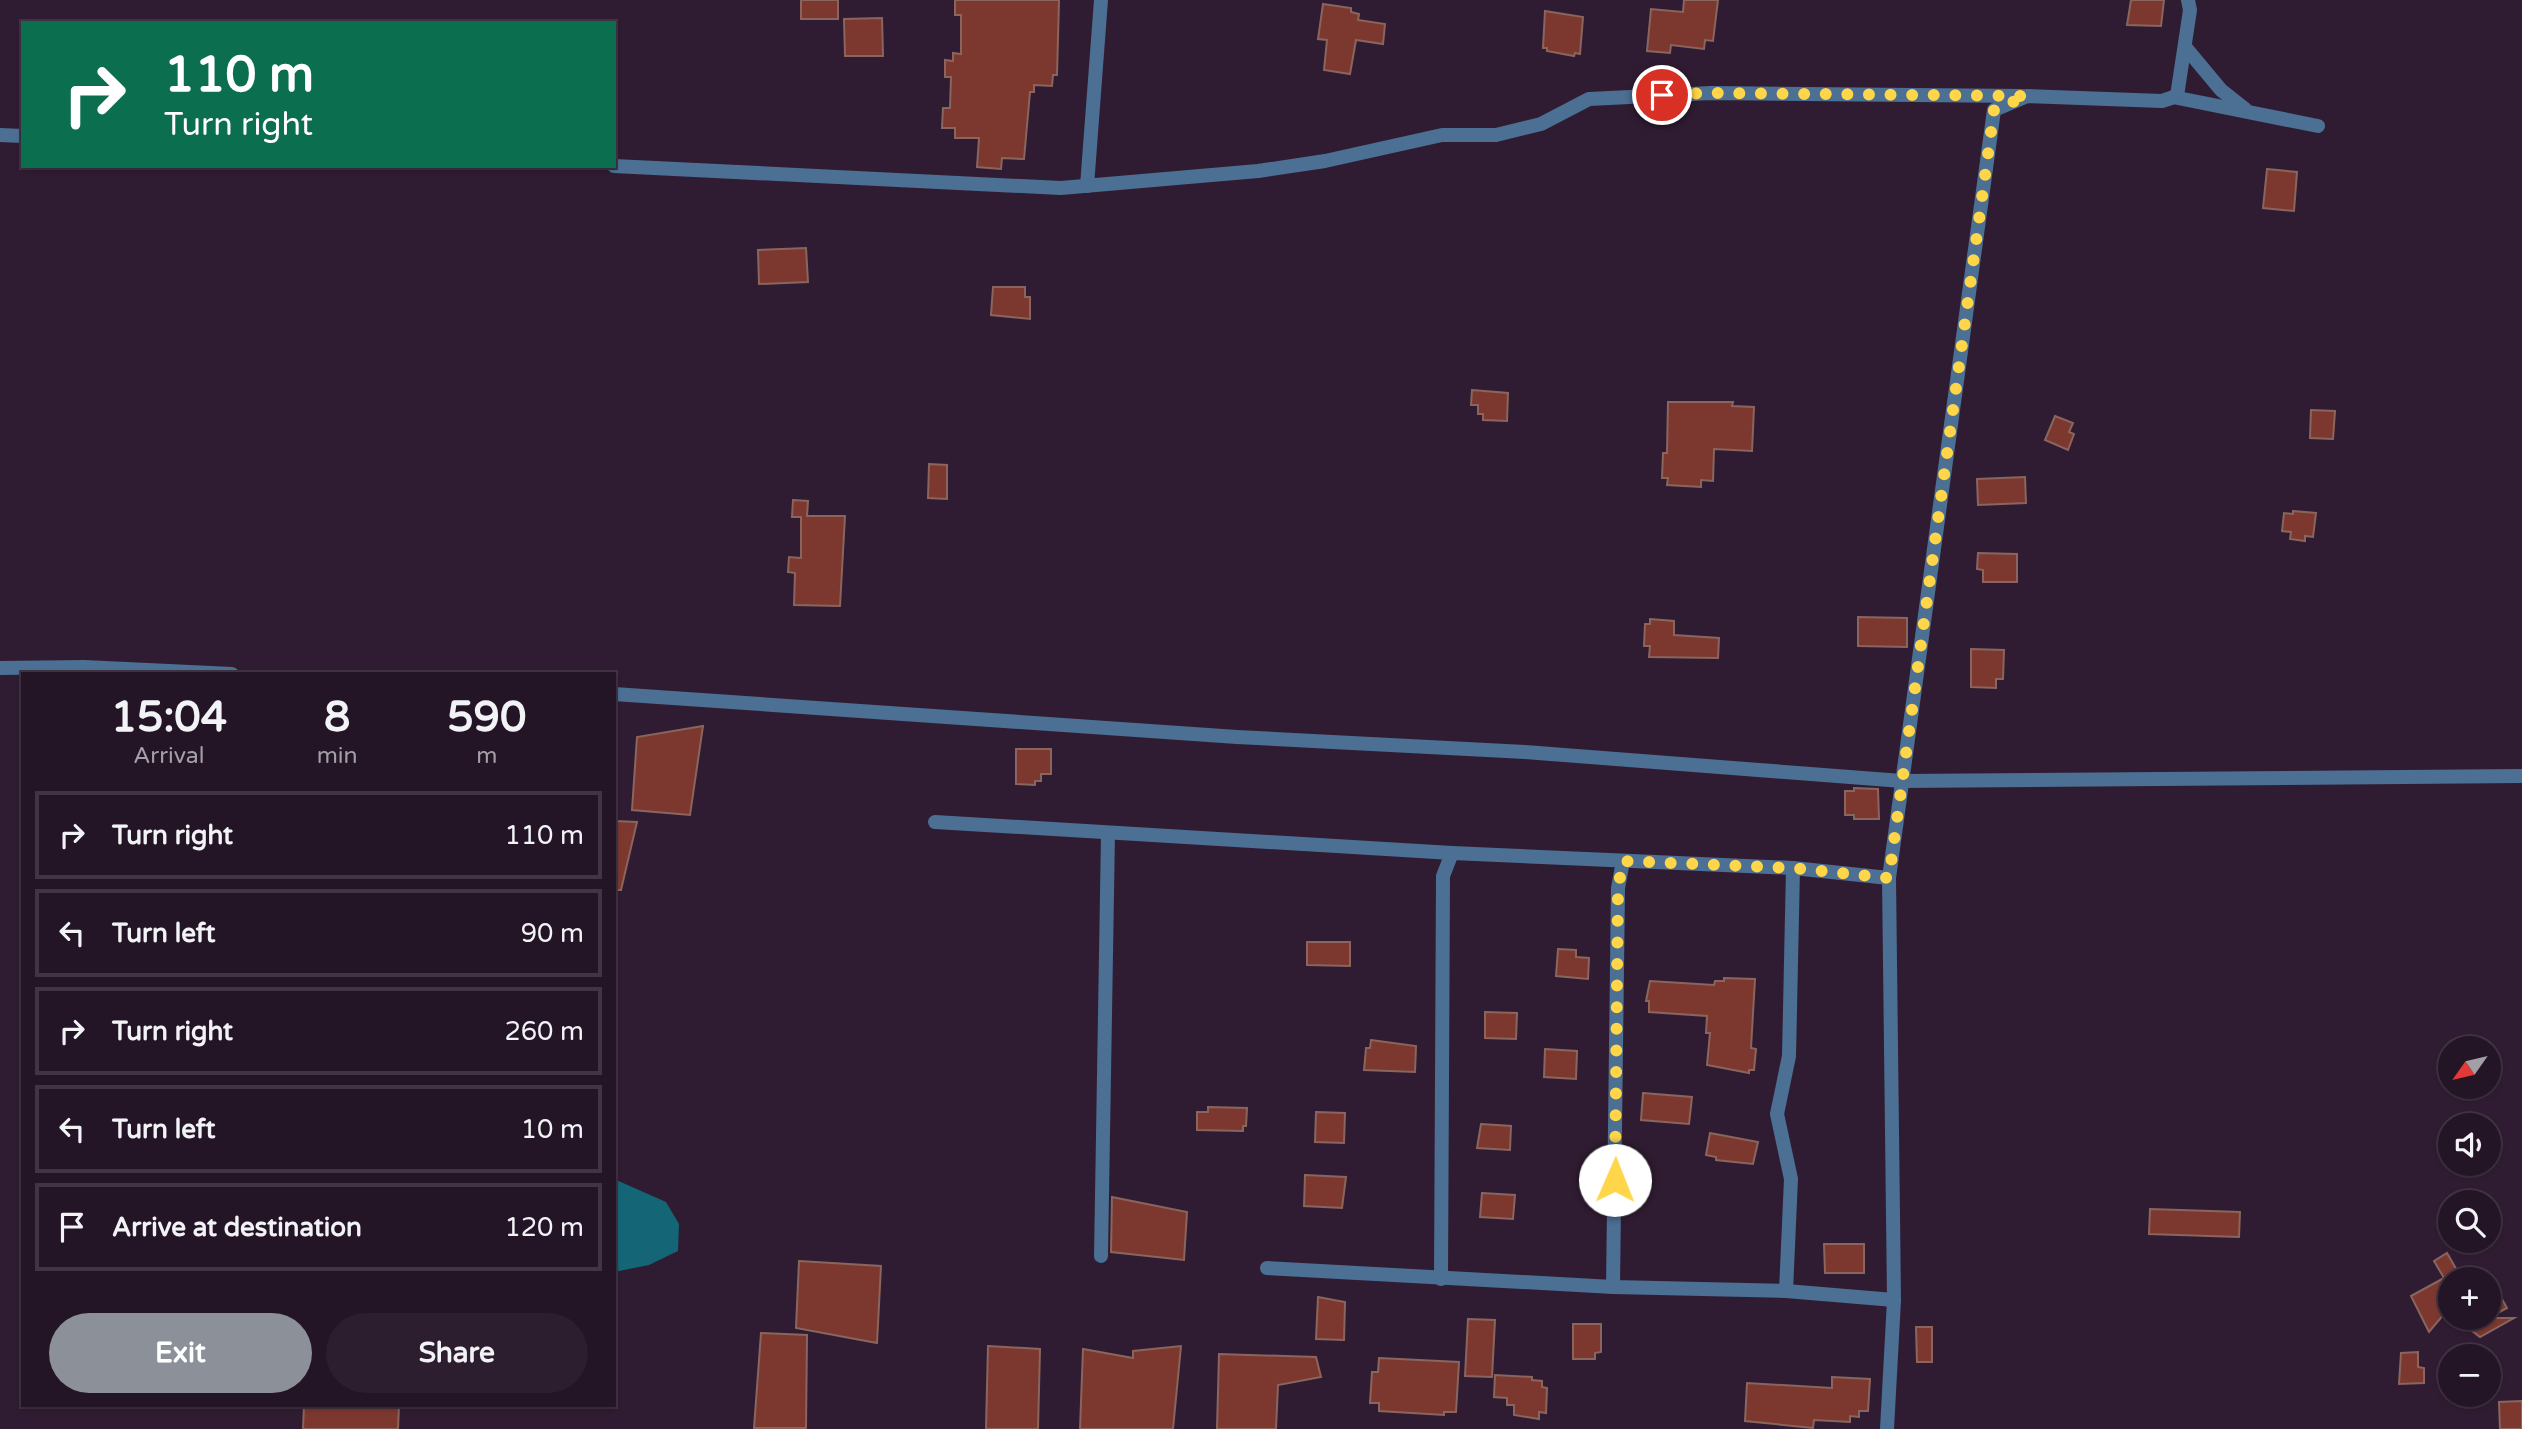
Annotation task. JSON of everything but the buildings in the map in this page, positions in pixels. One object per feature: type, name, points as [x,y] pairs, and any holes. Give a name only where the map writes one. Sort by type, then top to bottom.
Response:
[{"type":"street","points":[[1087,186],[1101,0]]},
{"type":"street","points":[[616,166],[1061,188],[1311,163],[1442,135],[1496,135],[1541,124],[1589,100],[1711,93],[2027,96],[2162,101],[2177,96],[2186,48],[2190,10],[2188,0]]},
{"type":"street","points":[[2186,48],[2221,90],[2249,113]]},
{"type":"street","points":[[1887,1429],[1894,1300],[1889,878],[1994,110],[2027,96]]},
{"type":"street","points":[[2173,97],[2318,126]]},
{"type":"street","points":[[0,135],[21,136]]},
{"type":"street","points":[[0,668],[84,667],[190,672]]},
{"type":"street","points":[[616,695],[1237,737],[1525,752],[1902,781],[2522,776]]},
{"type":"street","points":[[935,822],[1452,853],[1793,868],[1889,878]]},
{"type":"street","points":[[1101,1256],[1108,833]]},
{"type":"street","points":[[1441,1279],[1443,876],[1452,853]]},
{"type":"street","points":[[1613,1287],[1618,888],[1623,861]]},
{"type":"street","points":[[1786,1291],[1791,1179],[1777,1114],[1789,1056],[1793,868]]},
{"type":"street","points":[[1267,1268],[1613,1287],[1786,1291],[1894,1300]]},
{"type":"water","points":[[616,1180],[666,1202],[679,1224],[678,1251],[649,1265],[616,1272]]},
{"type":"route","points":[[1615,1180],[1618,888],[1623,861],[1793,868],[1889,878],[1994,110],[2027,96],[1711,93],[1662,95]]}]
